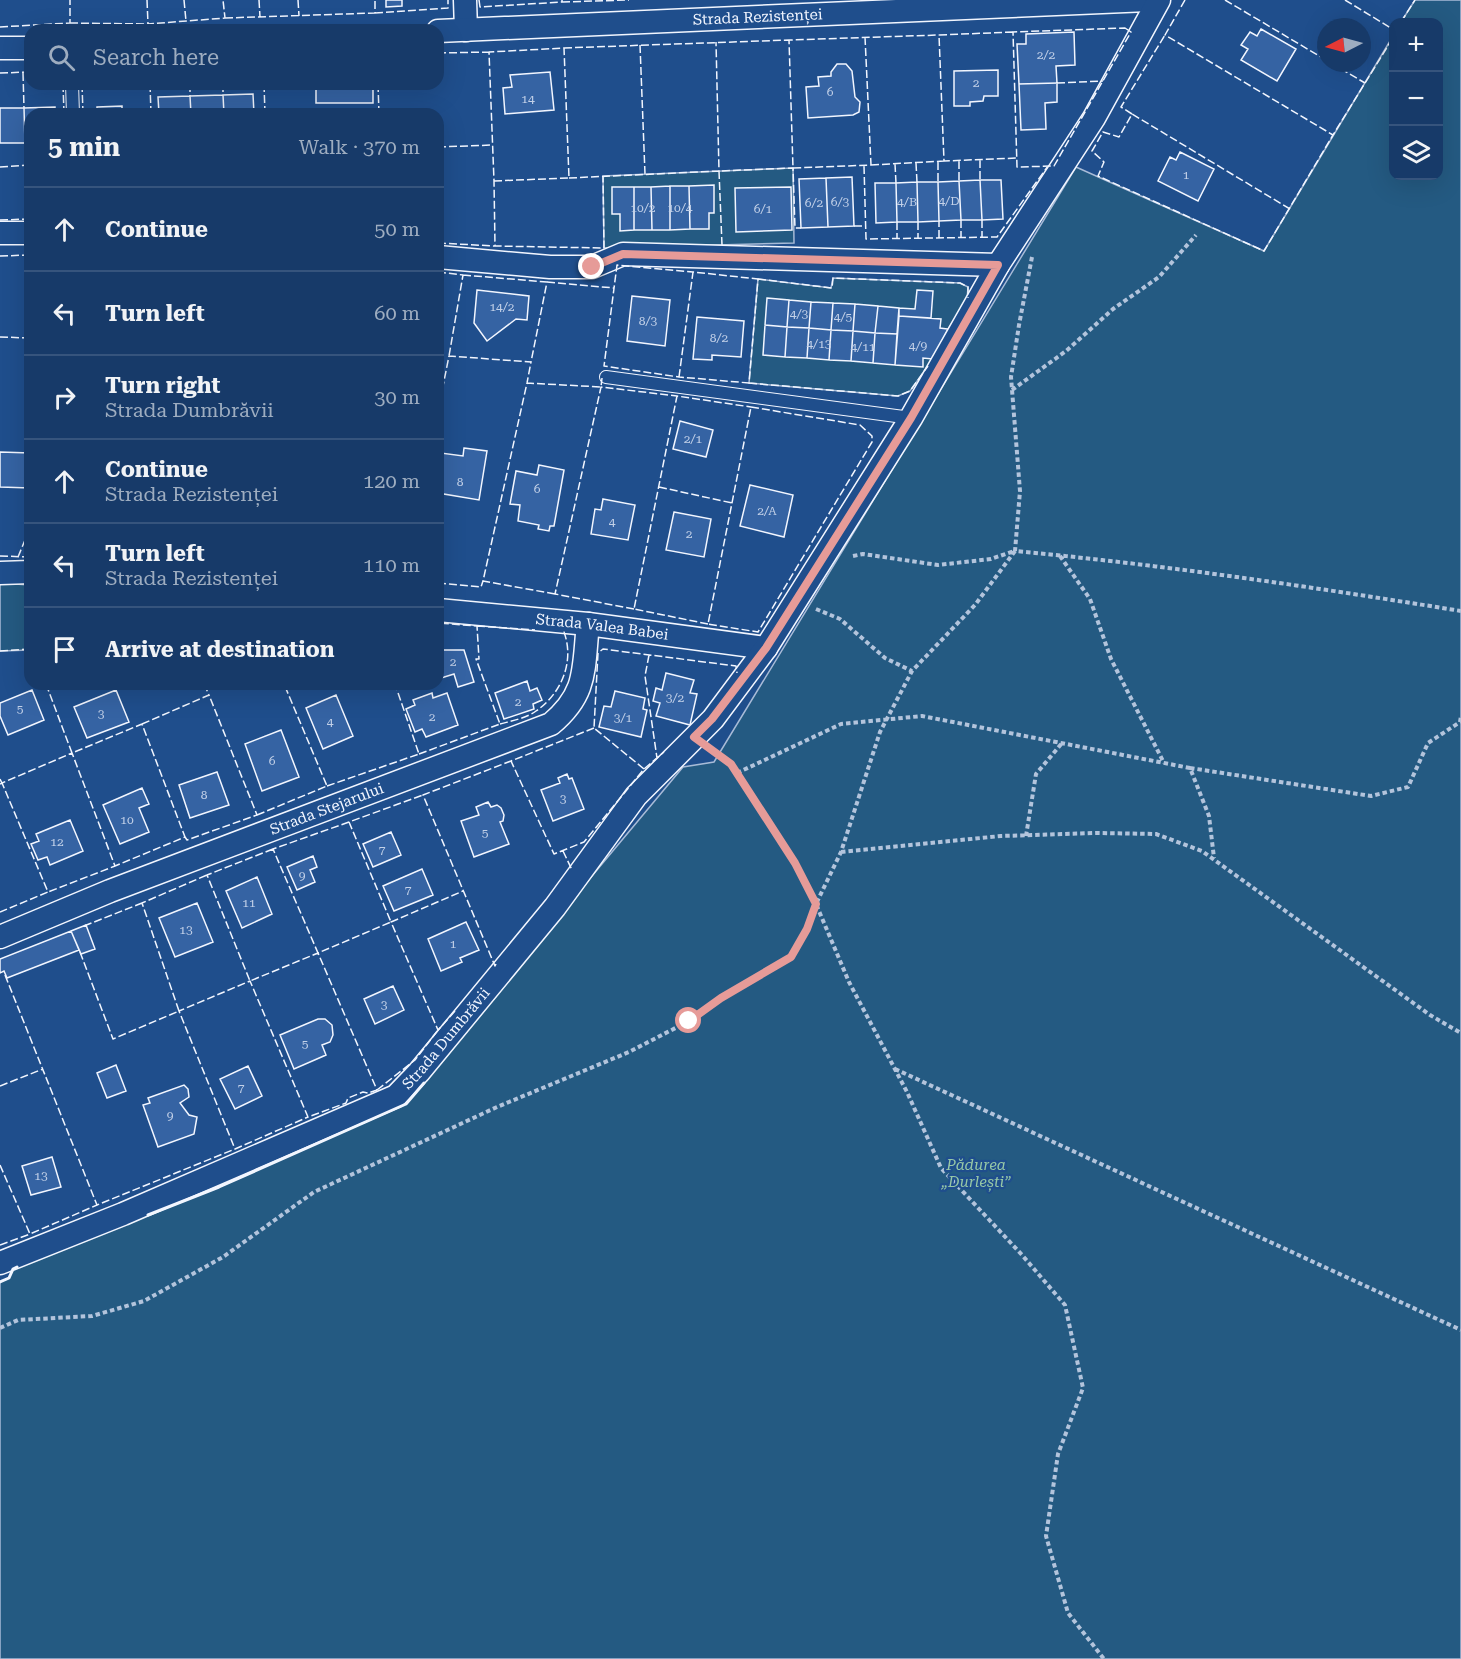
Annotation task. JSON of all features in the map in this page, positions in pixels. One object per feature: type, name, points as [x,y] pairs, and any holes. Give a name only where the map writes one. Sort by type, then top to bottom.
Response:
[{"type":"street","points":[[465,0],[466,30]]},
{"type":"street","name":"Strada Rezistenței","points":[[444,31],[1148,0]]},
{"type":"street","points":[[766,648],[911,418],[998,265],[1094,118],[1159,0]]},
{"type":"street","points":[[0,48],[24,48]]},
{"type":"street","points":[[0,233],[24,233]]},
{"type":"street","points":[[444,258],[550,267],[592,267],[623,254],[998,265]]},
{"type":"street","points":[[0,573],[24,572]]},
{"type":"street","name":"Strada Valea Babei","points":[[444,611],[588,624],[766,648]]},
{"type":"street","name":"Strada Stejarului","points":[[0,937],[110,891],[551,724],[565,712],[581,686],[588,624]]},
{"type":"street","name":"Strada Dumbrăvii","points":[[0,1263],[123,1214],[396,1096],[419,1072],[555,907],[636,796],[712,719],[766,648]]},
{"type":"lane","points":[[72,90],[74,108]]},
{"type":"lane","points":[[606,377],[911,418]]},
{"type":"path","points":[[1011,391],[1066,351],[1113,309],[1159,277],[1196,235]]},
{"type":"path","points":[[0,1328],[18,1320],[92,1316],[144,1301],[223,1257],[314,1192],[497,1107],[629,1052],[679,1026],[721,998],[791,957],[807,929],[816,904],[841,852],[880,732],[912,671],[975,604],[1015,551],[1020,491],[1011,377],[1034,247]]},
{"type":"path","points":[[821,560],[862,555],[938,565],[991,559],[1015,551],[1336,591],[1461,611]]},
{"type":"path","points":[[1059,555],[1090,599],[1111,658],[1164,763]]},
{"type":"path","points":[[796,600],[840,619],[885,658],[912,671]]},
{"type":"path","points":[[737,773],[841,724],[922,716],[1190,768],[1371,796],[1408,787],[1428,743],[1460,722],[1461,716]]},
{"type":"path","points":[[694,737],[731,764],[795,863],[816,904],[849,982],[895,1068],[941,1168],[1065,1305],[1083,1388],[1058,1454],[1046,1536],[1068,1613],[1104,1659]]},
{"type":"path","points":[[1026,836],[1036,774],[1062,743]]},
{"type":"path","points":[[1190,768],[1209,816],[1214,859]]},
{"type":"path","points":[[841,852],[1026,836],[1096,833],[1156,834],[1202,851],[1430,1015],[1461,1033]]},
{"type":"path","points":[[895,1068],[1461,1330]]},
{"type":"green space","name":"Pădurea „Durlești”","points":[[1415,0],[1461,0],[1461,1659],[0,1659],[0,1282],[9,1278],[13,1269],[219,1187],[406,1104],[683,767],[714,762],[1076,167],[1264,251],[1389,43],[1389,180],[1443,180],[1443,18],[1404,18]]},
{"type":"green space","points":[[793,168],[794,243],[604,248],[603,176]]},
{"type":"green space","points":[[833,278],[960,283],[968,287],[967,300],[948,329],[933,359],[910,391],[898,396],[749,383],[758,279],[831,288]]},
{"type":"green space","points":[[0,583],[24,585],[24,650],[0,651]]},
{"type":"building","points":[[386,0],[402,0],[402,6],[386,7]]},
{"type":"building","points":[[1261,29],[1296,49],[1277,81],[1241,60],[1248,49],[1241,45],[1250,32],[1257,36]]},
{"type":"building","points":[[1074,32],[1075,65],[1056,66],[1057,83],[1019,84],[1017,44],[1026,44],[1026,34]]},
{"type":"building","points":[[837,64],[846,64],[852,71],[855,97],[860,102],[859,112],[853,115],[808,118],[806,87],[819,86],[818,77],[831,76]]},
{"type":"building","points":[[998,70],[998,96],[984,96],[983,101],[970,102],[970,106],[954,106],[954,71]]},
{"type":"building","points":[[550,72],[554,110],[505,114],[503,88],[512,87],[510,75]]},
{"type":"building","points":[[1057,83],[1057,102],[1045,103],[1046,129],[1021,130],[1019,84]]},
{"type":"building","points":[[316,90],[373,90],[373,103],[316,103]]},
{"type":"building","points":[[253,94],[254,108],[224,108],[223,95]]},
{"type":"building","points":[[223,95],[224,108],[191,108],[190,96]]},
{"type":"building","points":[[190,96],[191,108],[159,108],[158,97]]},
{"type":"building","points":[[122,106],[122,108],[97,108]]},
{"type":"building","points":[[0,108],[24,108],[24,143],[0,143]]},
{"type":"building","points":[[1180,152],[1214,169],[1198,201],[1158,181],[1170,157],[1176,160]]},
{"type":"building","points":[[852,177],[854,226],[828,227],[826,178]]},
{"type":"building","points":[[826,178],[828,227],[801,228],[799,179]]},
{"type":"building","points":[[980,180],[982,220],[961,220],[959,181]]},
{"type":"building","points":[[980,180],[1001,180],[1003,219],[982,220]]},
{"type":"building","points":[[959,181],[961,220],[939,221],[938,182]]},
{"type":"building","points":[[917,182],[918,222],[897,222],[896,183]]},
{"type":"building","points":[[917,182],[938,182],[939,221],[918,222]]},
{"type":"building","points":[[875,183],[896,183],[897,222],[876,223]]},
{"type":"building","points":[[714,185],[714,213],[709,213],[709,229],[690,229],[689,186]]},
{"type":"building","points":[[670,186],[689,186],[690,229],[670,230]]},
{"type":"building","points":[[670,186],[670,230],[652,230],[651,187]]},
{"type":"building","points":[[612,187],[634,187],[634,230],[620,231],[620,214],[612,214]]},
{"type":"building","points":[[634,187],[651,187],[652,230],[634,230]]},
{"type":"building","points":[[791,187],[792,230],[736,232],[735,188]]},
{"type":"building","points":[[477,290],[529,296],[527,320],[516,319],[487,341],[474,323]]},
{"type":"building","points":[[917,290],[933,291],[931,318],[899,316],[899,308],[915,309]]},
{"type":"building","points":[[632,296],[670,300],[665,346],[627,341]]},
{"type":"building","points":[[767,298],[789,300],[787,327],[765,325]]},
{"type":"building","points":[[789,300],[811,302],[809,328],[787,327]]},
{"type":"building","points":[[811,302],[833,303],[831,330],[809,328]]},
{"type":"building","points":[[833,303],[855,304],[853,331],[831,330]]},
{"type":"building","points":[[855,304],[878,306],[875,333],[853,331]]},
{"type":"building","points":[[878,306],[899,308],[897,334],[875,333]]},
{"type":"building","points":[[899,316],[941,319],[940,328],[948,329],[933,359],[923,358],[923,367],[895,365]]},
{"type":"building","points":[[697,317],[744,321],[741,357],[712,355],[712,360],[693,359]]},
{"type":"building","points":[[765,325],[787,327],[785,357],[763,355]]},
{"type":"building","points":[[787,327],[809,328],[807,358],[785,357]]},
{"type":"building","points":[[809,328],[831,330],[829,360],[807,358]]},
{"type":"building","points":[[831,330],[853,331],[851,361],[829,360]]},
{"type":"building","points":[[853,331],[875,333],[873,363],[851,361]]},
{"type":"building","points":[[875,333],[897,334],[895,365],[873,363]]},
{"type":"building","points":[[680,421],[713,430],[706,457],[673,449]]},
{"type":"building","points":[[464,448],[487,451],[479,500],[444,494],[444,453],[463,456]]},
{"type":"building","points":[[0,452],[24,453],[24,488],[0,487]]},
{"type":"building","points":[[539,465],[564,470],[554,526],[550,526],[549,531],[538,529],[539,525],[518,521],[520,505],[510,504],[516,471],[537,475]]},
{"type":"building","points":[[750,485],[793,495],[784,537],[740,526]]},
{"type":"building","points":[[603,499],[635,505],[628,540],[591,534],[595,509],[601,510]]},
{"type":"building","points":[[674,512],[711,519],[704,557],[666,550]]},
{"type":"building","points":[[444,650],[464,650],[474,682],[458,687],[454,674],[444,677]]},
{"type":"building","points":[[666,673],[694,680],[690,693],[697,694],[690,725],[656,716],[660,703],[653,701],[656,688],[662,690]]},
{"type":"building","points":[[527,681],[530,691],[537,688],[542,700],[533,704],[534,709],[504,719],[495,693]]},
{"type":"building","points":[[32,690],[44,720],[8,735],[0,716],[0,703]]},
{"type":"building","points":[[116,690],[129,722],[87,738],[74,707]]},
{"type":"building","points":[[615,691],[645,698],[643,709],[647,710],[641,737],[599,727],[604,706],[611,707]]},
{"type":"building","points":[[432,693],[433,698],[447,693],[458,725],[426,737],[422,729],[415,732],[406,709],[415,705],[413,700]]},
{"type":"building","points":[[336,695],[353,736],[323,749],[306,708]]},
{"type":"building","points":[[281,730],[299,777],[262,791],[245,744]]},
{"type":"building","points":[[217,772],[229,805],[190,818],[179,785]]},
{"type":"building","points":[[567,774],[569,779],[572,778],[584,809],[553,821],[541,790],[560,783],[558,778]]},
{"type":"building","points":[[142,788],[149,804],[139,808],[149,832],[120,844],[103,805]]},
{"type":"building","points":[[488,802],[491,807],[497,805],[501,808],[504,815],[503,821],[500,822],[509,844],[474,857],[461,821],[479,815],[476,807]]},
{"type":"building","points":[[70,820],[83,851],[50,865],[47,857],[38,860],[31,844],[39,841],[36,834]]},
{"type":"building","points":[[391,832],[401,855],[373,867],[363,844]]},
{"type":"building","points":[[313,856],[317,867],[310,870],[315,882],[297,890],[287,867]]},
{"type":"building","points":[[422,869],[433,895],[394,911],[383,886]]},
{"type":"building","points":[[257,877],[272,914],[242,928],[226,891]]},
{"type":"building","points":[[197,903],[213,942],[175,957],[159,918]]},
{"type":"building","points":[[466,922],[479,950],[460,958],[462,962],[441,971],[428,939]]},
{"type":"building","points":[[86,925],[95,949],[81,954],[71,931]]},
{"type":"building","points":[[71,931],[79,950],[7,978],[4,971],[0,973],[0,959]]},
{"type":"building","points":[[393,986],[404,1010],[375,1024],[364,999]]},
{"type":"building","points":[[318,1019],[325,1019],[332,1025],[333,1035],[330,1042],[322,1045],[326,1055],[294,1069],[280,1035]]},
{"type":"building","points":[[116,1065],[126,1091],[107,1098],[97,1073]]},
{"type":"building","points":[[248,1066],[262,1096],[235,1109],[220,1079]]},
{"type":"building","points":[[184,1085],[188,1089],[189,1097],[180,1103],[189,1115],[197,1117],[194,1134],[158,1147],[143,1105],[150,1103],[148,1098]]},
{"type":"building","points":[[52,1157],[61,1187],[31,1195],[22,1166]]},
{"type":"fence","points":[[52,24],[70,23],[70,0]]},
{"type":"fence","points":[[147,0],[148,24],[225,18],[223,0]]},
{"type":"fence","points":[[184,0],[186,21]]},
{"type":"fence","points":[[259,0],[260,17]]},
{"type":"fence","points":[[298,0],[299,16]]},
{"type":"fence","points":[[225,18],[375,13],[375,0]]},
{"type":"fence","points":[[375,13],[448,8],[448,0]]},
{"type":"fence","points":[[479,0],[480,7],[562,2],[562,0]]},
{"type":"fence","points":[[562,2],[629,0]]},
{"type":"fence","points":[[1185,0],[1165,35],[1333,135],[1389,44]]},
{"type":"fence","points":[[1225,0],[1317,55]]},
{"type":"fence","points":[[1345,0],[1389,27]]},
{"type":"fence","points":[[1404,18],[1415,0]]},
{"type":"fence","points":[[70,23],[148,24]]},
{"type":"fence","points":[[0,27],[24,26]]},
{"type":"fence","points":[[1125,28],[1131,32],[1054,166],[1017,167],[1013,32],[1125,28]]},
{"type":"fence","points":[[1013,32],[939,35],[944,161],[1017,158]]},
{"type":"fence","points":[[865,37],[871,165],[793,168],[789,40],[939,35]]},
{"type":"fence","points":[[1132,114],[1121,107],[1165,35]]},
{"type":"fence","points":[[564,48],[789,40]]},
{"type":"fence","points":[[569,178],[719,171],[716,42]]},
{"type":"fence","points":[[640,45],[645,174]]},
{"type":"fence","points":[[494,181],[569,178],[564,48],[489,52],[495,246],[604,248],[603,176]]},
{"type":"fence","points":[[444,53],[489,52]]},
{"type":"fence","points":[[0,73],[24,72]]},
{"type":"fence","points":[[1346,72],[1365,83]]},
{"type":"fence","points":[[23,73],[24,108]]},
{"type":"fence","points":[[1057,83],[1103,81]]},
{"type":"fence","points":[[63,90],[64,108]]},
{"type":"fence","points":[[82,90],[83,108]]},
{"type":"fence","points":[[150,90],[151,108]]},
{"type":"fence","points":[[190,90],[190,96]]},
{"type":"fence","points":[[223,90],[223,95]]},
{"type":"fence","points":[[264,90],[265,108]]},
{"type":"fence","points":[[378,90],[379,108]]},
{"type":"fence","points":[[1290,209],[1132,114],[1119,137],[1103,132],[1092,151],[1104,162],[1098,176],[1264,251],[1333,135]]},
{"type":"fence","points":[[444,147],[493,145]]},
{"type":"fence","points":[[980,160],[980,180]]},
{"type":"fence","points":[[871,165],[944,161]]},
{"type":"fence","points":[[959,161],[959,181]]},
{"type":"fence","points":[[938,162],[938,182]]},
{"type":"fence","points":[[916,163],[917,182]]},
{"type":"fence","points":[[895,164],[896,183]]},
{"type":"fence","points":[[0,167],[24,165]]},
{"type":"fence","points":[[864,166],[866,239],[997,237],[1048,166]]},
{"type":"fence","points":[[722,245],[719,171],[793,168],[795,228],[801,228]]},
{"type":"fence","points":[[0,220],[24,219]]},
{"type":"fence","points":[[961,220],[961,237]]},
{"type":"fence","points":[[982,220],[982,237]]},
{"type":"fence","points":[[939,221],[939,238]]},
{"type":"fence","points":[[897,222],[897,239]]},
{"type":"fence","points":[[918,222],[918,238]]},
{"type":"fence","points":[[854,226],[866,226]]},
{"type":"fence","points":[[444,243],[495,246]]},
{"type":"fence","points":[[0,256],[24,255]]},
{"type":"fence","points":[[679,377],[693,272],[758,279],[749,383],[679,377],[604,366],[617,265],[693,272]]},
{"type":"fence","points":[[444,273],[463,275],[449,356]]},
{"type":"fence","points":[[463,275],[547,282],[531,362]]},
{"type":"fence","points":[[758,279],[832,288],[833,278],[960,283],[968,287],[968,298]]},
{"type":"fence","points":[[547,282],[614,288]]},
{"type":"fence","points":[[0,337],[24,338]]},
{"type":"fence","points":[[444,381],[449,356],[531,362],[527,383]]},
{"type":"fence","points":[[749,383],[898,396],[910,391],[928,366]]},
{"type":"fence","points":[[555,594],[483,581],[527,383],[601,387],[602,378]]},
{"type":"fence","points":[[634,609],[555,594],[601,387],[677,396]]},
{"type":"fence","points":[[708,624],[634,609],[677,396],[751,407]]},
{"type":"fence","points":[[751,407],[860,425],[872,436],[872,442],[758,632],[708,624],[751,407]]},
{"type":"fence","points":[[659,487],[732,503]]},
{"type":"fence","points":[[18,557],[24,542]]},
{"type":"fence","points":[[0,556],[24,557]]},
{"type":"fence","points":[[444,584],[481,587],[483,581]]},
{"type":"fence","points":[[419,754],[500,724],[476,659],[479,659],[477,626],[444,623]]},
{"type":"fence","points":[[477,626],[535,630]]},
{"type":"fence","points":[[500,724],[532,713],[545,704],[559,686],[567,666],[568,655],[567,643],[564,632],[562,632]]},
{"type":"fence","points":[[0,651],[24,649]]},
{"type":"fence","points":[[644,769],[594,728],[598,653],[603,649],[736,666],[737,673]]},
{"type":"fence","points":[[649,655],[645,676],[657,758]]},
{"type":"fence","points":[[48,690],[72,753],[142,724],[185,837],[115,866]]},
{"type":"fence","points":[[207,690],[209,695]]},
{"type":"fence","points":[[257,815],[327,786],[287,690]]},
{"type":"fence","points":[[327,786],[419,754],[397,690]]},
{"type":"fence","points":[[142,724],[209,695],[257,815],[187,840],[185,837]]},
{"type":"fence","points":[[594,728],[511,761],[554,854],[584,842],[644,769],[664,752]]},
{"type":"fence","points":[[0,779],[2,783],[72,753],[115,866],[48,892]]},
{"type":"fence","points":[[496,964],[495,966],[423,795],[511,761]]},
{"type":"fence","points":[[0,784],[2,783],[48,892],[0,912]]},
{"type":"fence","points":[[349,822],[273,849],[318,953],[391,922],[349,822],[423,795]]},
{"type":"fence","points":[[273,849],[207,875],[250,981],[318,953],[377,1090],[363,1092],[348,1098],[346,1103],[308,1117],[250,981],[179,1011],[235,1149],[308,1117]]},
{"type":"fence","points":[[563,851],[572,870]]},
{"type":"fence","points":[[80,952],[113,1039],[179,1011],[142,903],[207,875]]},
{"type":"fence","points":[[455,1011],[438,1030],[391,922],[463,891]]},
{"type":"fence","points":[[84,926],[142,903]]},
{"type":"fence","points":[[5,975],[97,1205],[235,1149]]},
{"type":"fence","points":[[377,1090],[415,1060],[438,1030]]},
{"type":"fence","points":[[0,1086],[43,1069]]},
{"type":"fence","points":[[0,1165],[30,1234],[97,1205]]},
{"type":"fence","points":[[0,1245],[30,1234]]},
{"type":"wall","points":[[148,1215],[219,1187],[406,1104],[424,1083]]},
{"type":"wall","points":[[0,1282],[9,1278],[13,1269],[17,1267]]},
{"type":"route","points":[[592,267],[623,254],[998,265],[911,418],[766,648],[712,719],[694,737],[731,764],[795,863],[816,904],[807,929],[791,957],[721,998],[689,1021]]}]
